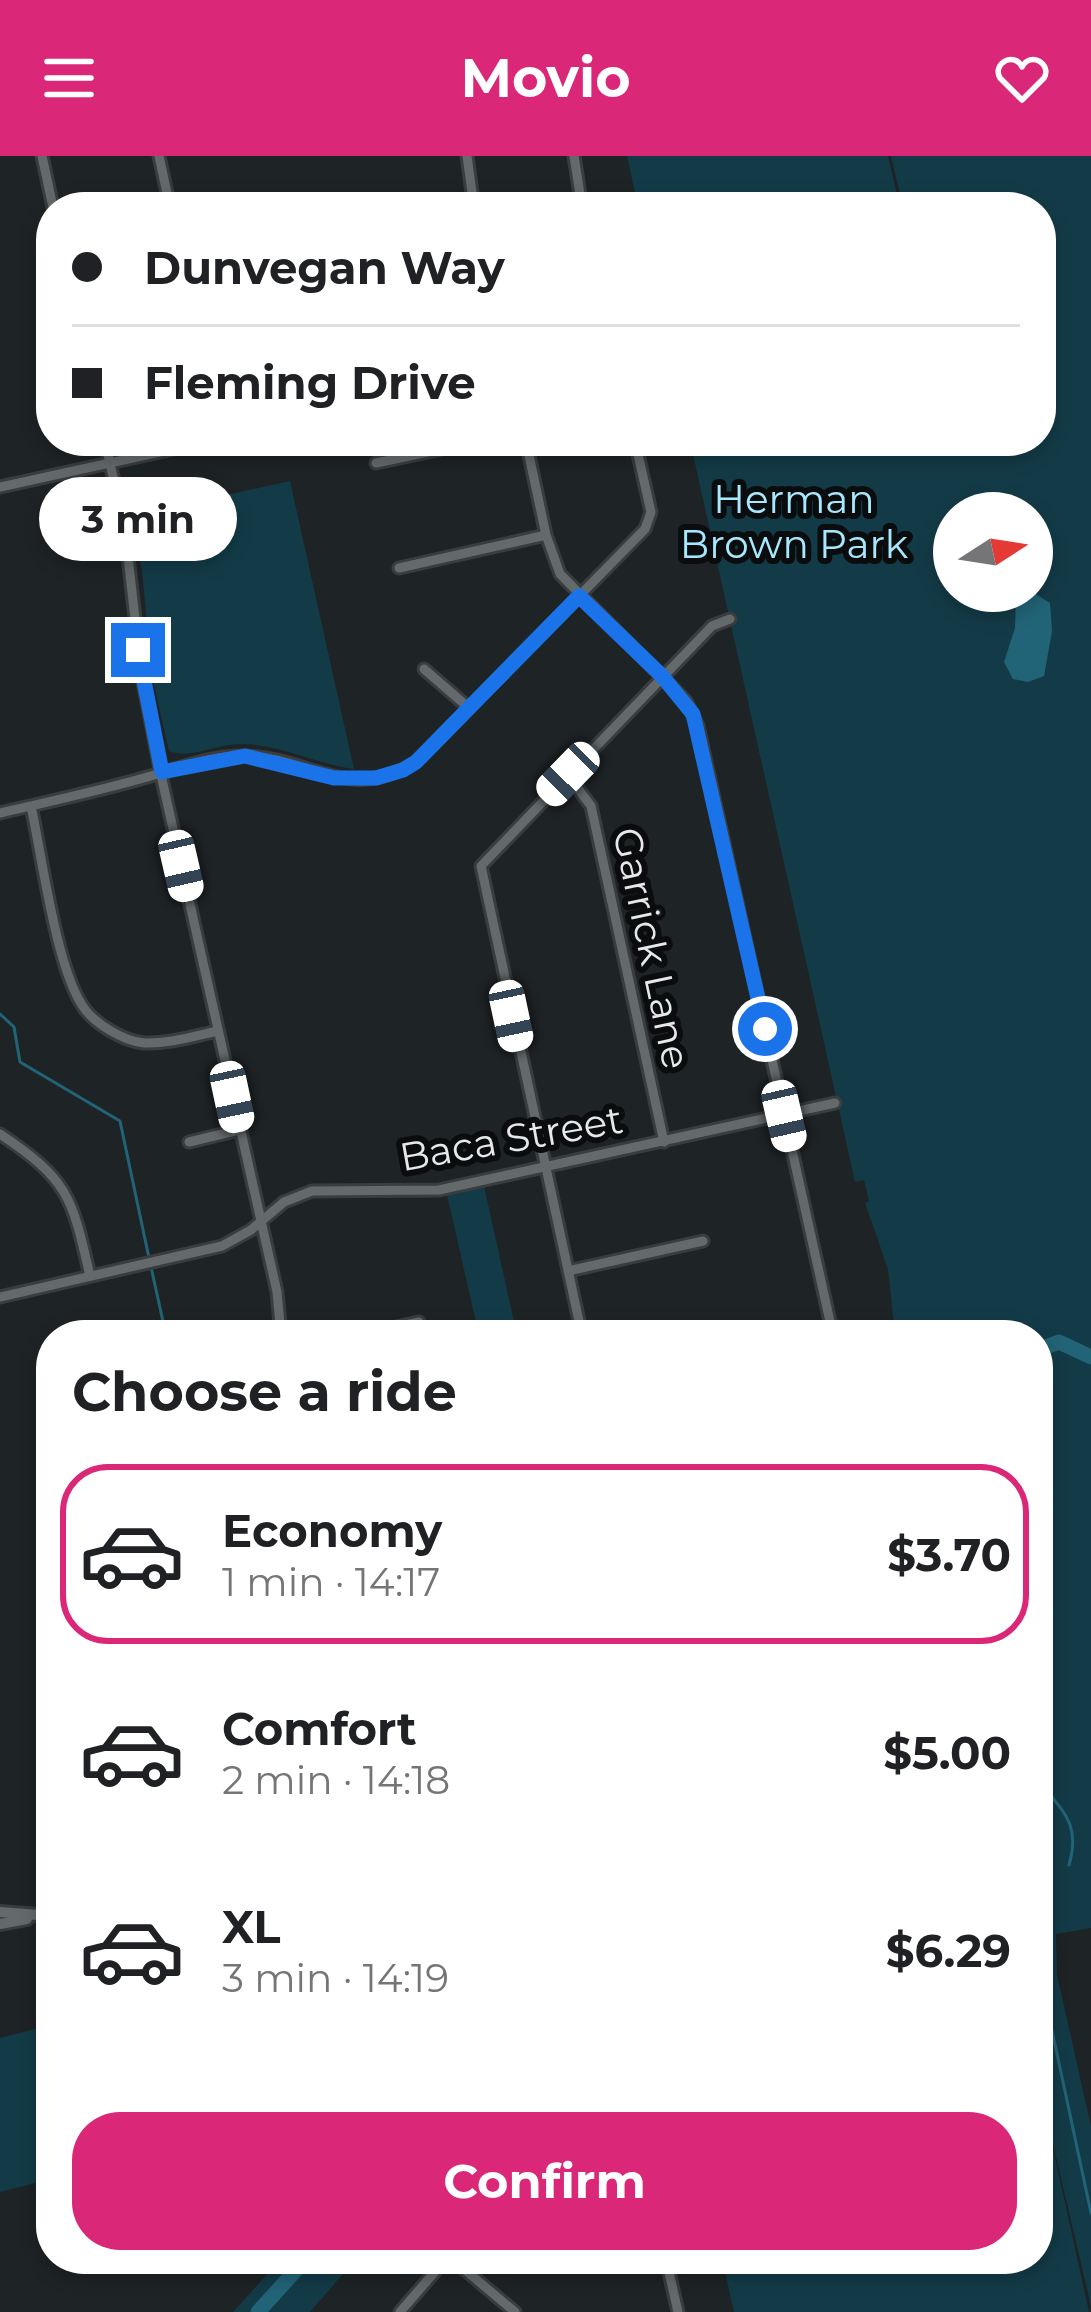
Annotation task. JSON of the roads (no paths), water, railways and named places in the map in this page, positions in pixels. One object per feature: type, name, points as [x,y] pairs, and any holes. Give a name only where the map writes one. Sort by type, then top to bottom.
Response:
[{"type":"street","points":[[41,156],[49,192]]},
{"type":"street","points":[[159,156],[167,192]]},
{"type":"street","points":[[467,156],[472,192]]},
{"type":"street","points":[[574,156],[580,192]]},
{"type":"street","points":[[108,456],[124,530],[141,672],[278,1292],[280,1320]]},
{"type":"street","points":[[0,487],[142,456]]},
{"type":"street","points":[[376,463],[409,456]]},
{"type":"street","points":[[529,456],[546,535],[560,574],[686,701],[698,726],[830,1320]]},
{"type":"street","points":[[0,813],[245,756],[334,778],[392,775],[416,762],[649,522],[638,456]]},
{"type":"street","points":[[399,568],[546,535]]},
{"type":"street","points":[[579,1320],[481,866],[712,626],[730,619]]},
{"type":"street","points":[[424,669],[469,708]]},
{"type":"street","name":"Garrick Lane","points":[[568,774],[590,806],[664,1142]]},
{"type":"street","points":[[32,806],[67,973],[83,1008],[108,1030],[140,1043],[218,1031]]},
{"type":"street","name":"Baca Street","points":[[0,1297],[222,1246],[284,1202],[311,1191],[439,1190],[835,1103]]},
{"type":"street","points":[[189,1142],[239,1130]]},
{"type":"street","points":[[0,1134],[43,1163],[64,1188],[90,1276]]},
{"type":"street","points":[[568,1271],[703,1241]]},
{"type":"street","points":[[0,1912],[36,1915]]},
{"type":"street","points":[[0,1924],[36,1918]]},
{"type":"street","points":[[400,2312],[435,2274]]},
{"type":"street","points":[[468,2274],[515,2312]]},
{"type":"street","points":[[669,2274],[677,2312]]},
{"type":"waterway","points":[[0,1014],[14,1027],[20,1062],[120,1121],[149,1258]]},
{"type":"waterway","points":[[151,1267],[163,1320]]},
{"type":"waterway","points":[[1053,1344],[1059,1342],[1091,1357]]},
{"type":"waterway","points":[[1053,1799],[1071,1828],[1069,1865]]},
{"type":"waterway","points":[[1053,2035],[1091,2213]]},
{"type":"waterway","points":[[258,2312],[292,2274]]},
{"type":"park label","name":"Herman Brown Park","points":[[794,522]]}]
